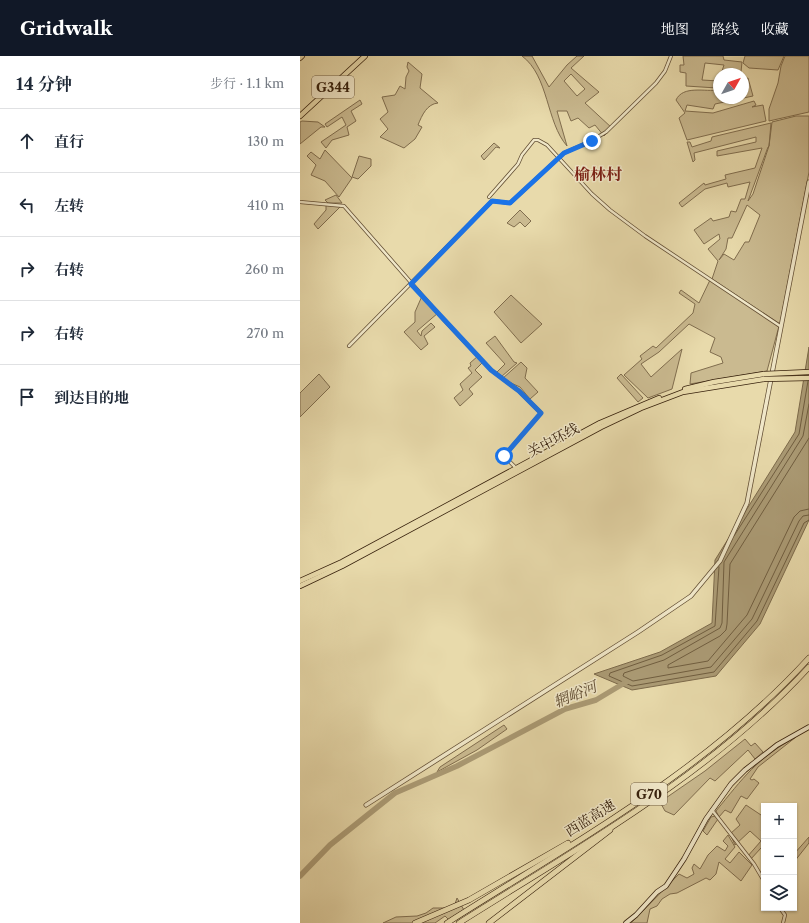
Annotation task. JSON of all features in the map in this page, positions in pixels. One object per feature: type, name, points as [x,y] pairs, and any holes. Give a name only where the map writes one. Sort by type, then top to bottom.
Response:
[{"type":"highway","name":"西蓝高速","points":[[448,922],[691,766],[742,725],[786,683],[809,658]]},
{"type":"highway","name":"西蓝高速","points":[[458,923],[634,812],[691,773],[743,731],[809,667]]},
{"type":"highway","points":[[415,923],[469,900],[634,804]]},
{"type":"highway","points":[[489,923],[555,874],[634,812]]},
{"type":"main road","name":"G344","points":[[300,116],[365,56]]},
{"type":"main road","points":[[764,377],[809,372]]},
{"type":"main road","name":"关中环线","points":[[300,582],[342,562],[600,423],[640,404],[681,390],[714,382],[764,377]]},
{"type":"main road","name":"关中环线","points":[[300,586],[342,566],[601,427],[641,408],[683,392],[764,377]]},
{"type":"main road","points":[[764,377],[809,378]]},
{"type":"main road","points":[[626,923],[636,915],[657,892],[666,886],[712,810],[731,784],[745,770],[777,745],[809,727]]},
{"type":"street","points":[[349,346],[492,201],[510,203],[564,153],[592,141],[606,132],[656,84],[665,71],[671,56]]},
{"type":"street","points":[[489,197],[513,170],[534,140],[538,140],[547,145],[592,194],[629,224],[780,326]]},
{"type":"street","points":[[366,805],[638,632],[691,596],[720,560],[747,503],[761,437],[780,326],[809,182]]},
{"type":"street","points":[[300,202],[344,206],[410,283],[491,370],[519,391],[541,413],[504,456],[516,468]]},
{"type":"street","points":[[712,810],[754,864],[761,876]]},
{"type":"street","points":[[782,911],[785,915],[783,923]]},
{"type":"shaded area","points":[[522,56],[532,56],[549,87],[567,65],[577,56],[584,56],[571,68],[599,92],[585,103],[612,128],[604,136],[595,125],[589,128],[578,118],[571,121],[567,111],[557,111],[567,146],[555,125],[543,87],[531,65]],"holes":[[[571,74],[585,89],[577,96],[564,81]]]},
{"type":"shaded area","points":[[683,56],[723,56],[724,60],[742,62],[741,68],[723,68],[724,65],[705,63],[702,80],[713,81],[713,88],[686,86],[686,73],[680,72],[680,65],[684,65]]},
{"type":"shaded area","points":[[745,56],[784,56],[778,70],[749,68],[743,63]]},
{"type":"shaded area","points":[[785,56],[809,56],[809,112],[769,121],[769,109]]},
{"type":"shaded area","points":[[408,62],[422,74],[420,88],[438,103],[431,105],[425,111],[418,125],[422,127],[415,139],[404,148],[380,137],[388,129],[380,119],[388,112],[382,97],[395,95],[400,86],[405,89],[406,77],[409,71],[407,67]]},
{"type":"shaded area","points":[[749,82],[753,96],[749,97]]},
{"type":"shaded area","points":[[695,90],[713,90],[713,104],[715,104],[713,109],[687,105],[685,111],[713,113],[744,104],[749,104],[749,102],[754,101],[756,105],[752,107],[763,105],[766,121],[687,140],[679,118],[685,113],[676,100],[679,95],[684,92]]},
{"type":"shaded area","points":[[360,100],[362,104],[351,111],[356,121],[347,127],[349,135],[332,140],[326,148],[321,142],[346,125],[342,117],[327,127],[325,124]]},
{"type":"shaded area","points":[[796,116],[809,116],[809,172],[780,324],[712,279],[718,261],[708,249],[720,239],[719,234],[704,244],[694,230],[711,218],[713,221],[729,217],[731,211],[736,212],[741,199],[745,199],[750,182],[728,187],[727,183],[705,189],[682,207],[679,203],[704,183],[705,185],[726,179],[725,175],[755,168],[762,148],[717,156],[717,151],[756,142],[756,137],[694,153],[695,160],[693,162],[687,142],[690,142],[692,147],[711,141],[712,137],[771,123],[769,146],[772,122]],"holes":[[[769,146],[753,194],[748,201]],[[747,205],[760,215],[749,242],[745,242],[734,260],[724,254],[719,260],[726,249],[728,238],[732,238]]]},
{"type":"shaded area","points":[[300,122],[318,122],[325,127],[321,127],[300,144]]},
{"type":"shaded area","points":[[494,143],[500,148],[496,147],[484,160],[481,156]]},
{"type":"shaded area","points":[[325,150],[352,178],[339,197],[325,181],[311,175],[316,165],[307,156],[311,152],[320,159]]},
{"type":"shaded area","points":[[359,156],[371,159],[371,166],[358,179],[352,177]]},
{"type":"shaded area","points":[[336,195],[342,203],[328,203],[325,200]]},
{"type":"shaded area","points":[[326,204],[342,205],[318,229],[314,224],[326,210]]},
{"type":"shaded area","points":[[520,210],[531,221],[525,227],[520,222],[514,227],[507,223]]},
{"type":"shaded area","points":[[710,280],[779,326],[767,371],[690,384],[691,373],[723,363],[721,357],[710,352],[715,338],[689,324],[659,352],[641,364],[651,377],[682,349],[672,389],[648,398],[624,375],[642,359],[640,356],[653,346],[656,348],[693,313],[695,304],[679,293],[681,290],[699,303]]},
{"type":"shaded area","points":[[511,295],[542,324],[521,343],[494,312]]},
{"type":"shaded area","points":[[422,296],[438,313],[417,331],[421,336],[422,331],[431,323],[435,327],[424,336],[428,344],[421,350],[404,332],[415,322],[415,312]]},
{"type":"shaded area","points":[[495,336],[514,362],[517,363],[501,377],[496,373],[505,364],[486,343]]},
{"type":"shaded area","points":[[478,356],[483,362],[475,370],[482,377],[469,389],[473,394],[460,406],[454,398],[463,390],[460,384],[472,373],[468,368],[471,366],[470,363]]},
{"type":"shaded area","points":[[521,362],[527,368],[525,378],[538,392],[530,399],[520,387],[502,379]]},
{"type":"shaded area","points":[[319,374],[330,387],[300,417],[300,393]]},
{"type":"shaded area","points":[[621,374],[643,398],[638,402],[617,378]]},
{"type":"shaded area","points":[[504,725],[507,729],[477,750],[437,772],[440,767]]},
{"type":"shaded area","points":[[796,737],[758,767],[750,779],[754,779],[759,783],[747,799],[741,796],[731,813],[725,810],[719,817],[716,811],[734,788],[761,761],[782,745]]},
{"type":"shaded area","points":[[745,739],[751,746],[755,743],[763,752],[755,759],[748,750],[715,781],[710,778],[674,815],[665,811],[660,802],[705,771]]},
{"type":"shaded area","points":[[746,805],[761,815],[761,841],[750,831],[735,845],[730,834],[740,825],[736,819]]},
{"type":"shaded area","points":[[715,816],[718,819],[707,835],[703,831],[711,817]]},
{"type":"shaded area","points":[[728,835],[735,847],[725,859],[730,863],[739,852],[752,865],[741,881],[719,862],[716,874],[710,880],[706,878],[662,899],[657,906],[650,909],[647,923],[631,923],[679,874],[687,878],[694,874],[692,868],[694,864],[700,869],[708,855],[717,846],[725,851],[728,846],[723,841]]},
{"type":"shaded area","points":[[809,837],[809,843],[797,858],[797,851]]},
{"type":"shaded area","points":[[761,841],[761,848],[750,860],[747,857]]},
{"type":"shaded area","points":[[457,898],[464,910],[449,920],[445,916],[435,923],[383,923],[396,917],[417,916],[426,913],[433,908],[449,908],[455,904]]},
{"type":"water","points":[[809,347],[809,520],[760,624],[716,676],[632,690],[594,674],[660,652],[712,623],[715,560],[795,432]]},
{"type":"waterway","name":"辋峪河","points":[[300,876],[330,845],[395,793],[457,766],[565,709],[596,700],[626,682]]},
{"type":"district","name":"榆林村","points":[[598,174]]},
{"type":"route","points":[[504,456],[541,413],[519,391],[503,381],[491,370],[442,320],[411,284],[492,201],[510,203],[564,153],[592,141]]}]
